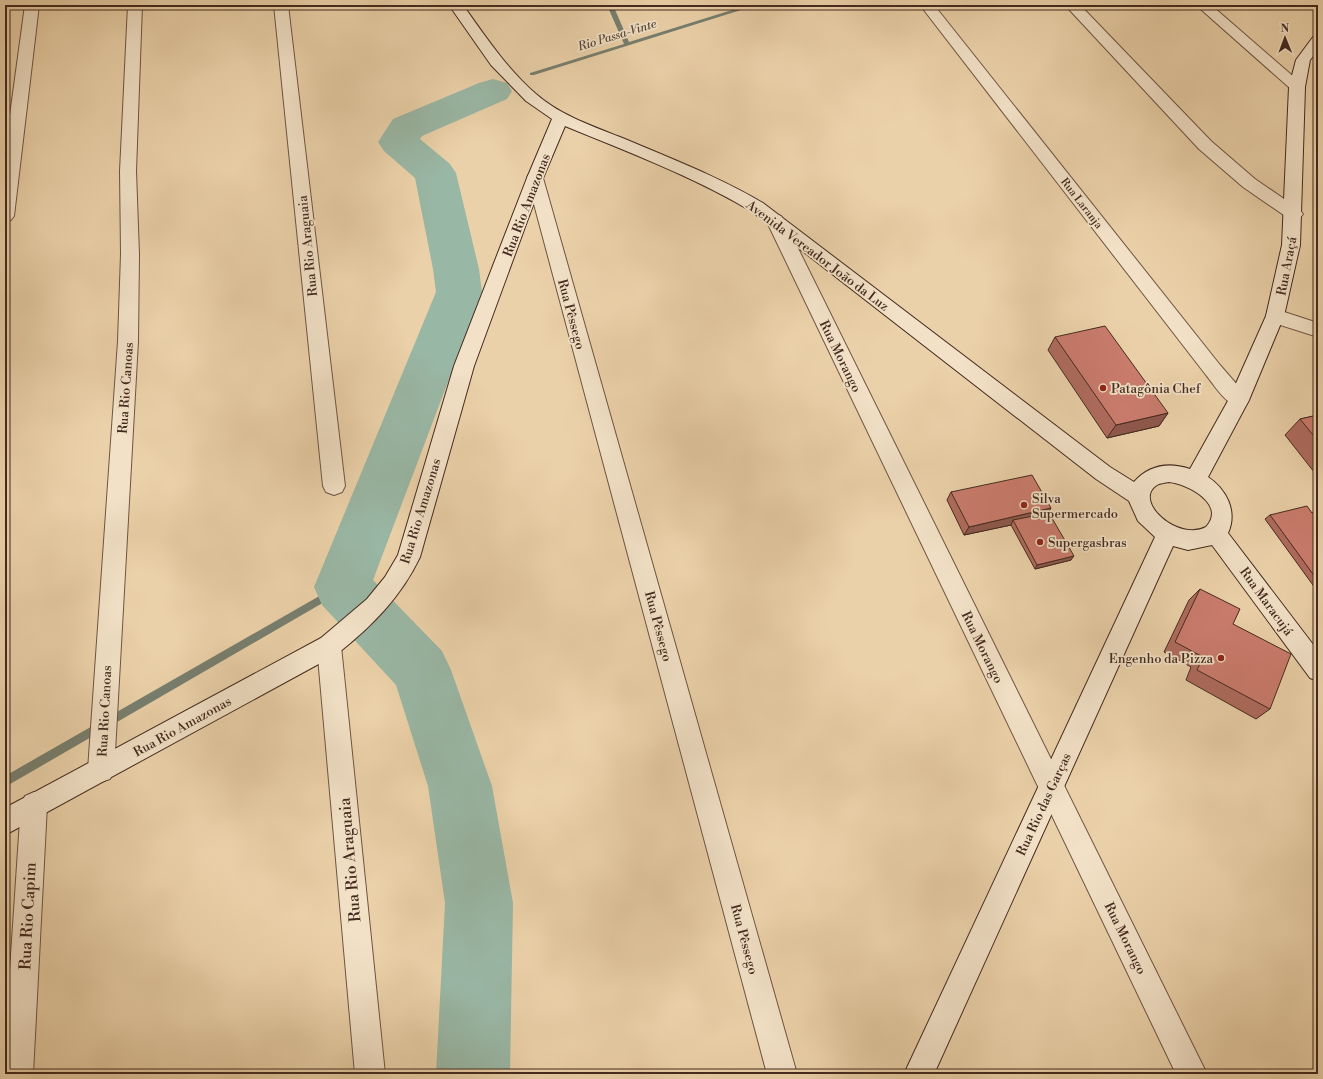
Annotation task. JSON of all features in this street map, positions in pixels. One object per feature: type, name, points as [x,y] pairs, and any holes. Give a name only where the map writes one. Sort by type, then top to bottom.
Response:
[{"type":"street","points":[[5,212],[32,5]]},
{"type":"street","name":"Rua Rio Canoas","points":[[101,770],[103,714],[128,341],[130,254],[128,171],[135,5]]},
{"type":"street","name":"Rua Rio Araguaia","points":[[281,5],[334,486]]},
{"type":"street","name":"Avenida Vereador João da Luz","points":[[456,5],[501,67],[531,98],[560,118],[722,187],[757,207],[1098,469],[1138,496]]},
{"type":"street","name":"Rua Laranja","points":[[927,5],[1213,370],[1239,400]]},
{"type":"street","points":[[1072,5],[1206,145],[1249,183],[1294,214]]},
{"type":"street","points":[[1203,5],[1297,87]]},
{"type":"street","name":"Rua Araçá","points":[[1195,480],[1239,400],[1275,316],[1286,272],[1291,245],[1294,214],[1297,87],[1303,60],[1318,40]]},
{"type":"street","name":"Rua Rio Amazonas","points":[[5,822],[329,646],[352,629],[378,604],[398,580],[409,557],[464,366],[535,178],[560,118]]},
{"type":"street","name":"Rua Pêssego","points":[[535,178],[782,1074]]},
{"type":"street","name":"Rua Morango","points":[[775,220],[1192,1074]]},
{"type":"street","points":[[1275,316],[1318,330]]},
{"type":"street","points":[[1158,475],[1182,475],[1195,480],[1207,487],[1216,496],[1221,506],[1223,516],[1221,526],[1215,533],[1205,538],[1193,540],[1180,539],[1155,527],[1140,507],[1138,496],[1141,486],[1148,479],[1158,475]]},
{"type":"street","name":"Rua Maracujá","points":[[1215,533],[1318,670]]},
{"type":"street","name":"Rua Rio das Garças","points":[[919,1074],[1167,534]]},
{"type":"street","name":"Rua Rio Araguaia","points":[[329,646],[370,1074]]},
{"type":"street","name":"Rua Rio Capim","points":[[18,1074],[34,805]]},
{"type":"building","name":"Patagônia Chef","points":[[1105,326],[1168,413],[1116,425],[1055,337]]},
{"type":"building","points":[[1318,415],[1318,441],[1300,419]]},
{"type":"building","points":[[1032,475],[1051,508],[969,527],[951,492]]},
{"type":"building","points":[[1307,506],[1312,513],[1318,512],[1318,581],[1270,515]]},
{"type":"building","name":"Supergasbras","points":[[1049,513],[1074,556],[1037,565],[1013,520]]},
{"type":"building","name":"Engenho da Pizza","points":[[1200,589],[1240,609],[1233,624],[1291,654],[1270,709],[1197,670],[1203,657],[1175,642]]},
{"type":"waterway","points":[[610,5],[627,44]]},
{"type":"waterway","name":"Rio Passa-Vinte","points":[[532,74],[754,5]]},
{"type":"waterway","points":[[473,1074],[479,903],[460,786],[421,670],[342,587],[459,292],[456,269],[435,173],[398,142],[407,128],[493,91]]},
{"type":"waterway","points":[[5,782],[342,587]]},
{"type":"place","name":"Patagônia Chef","points":[[1103,388]]},
{"type":"place","name":"Silva Supermercado","points":[[1024,505]]},
{"type":"place","name":"Supergasbras","points":[[1040,542]]},
{"type":"place","name":"Engenho da Pizza","points":[[1221,658]]}]
